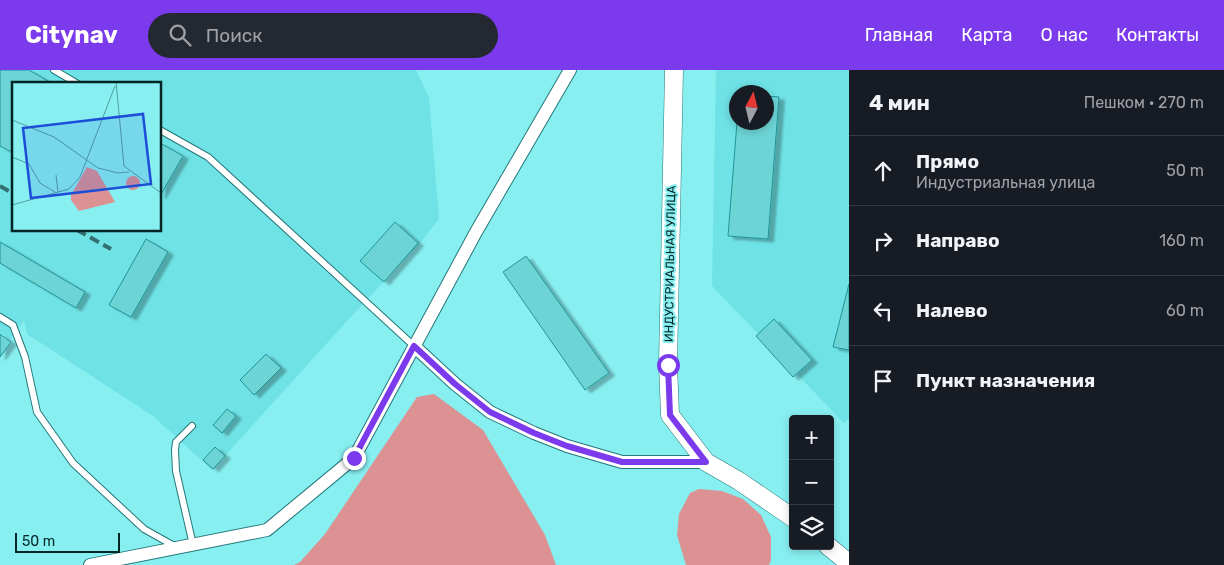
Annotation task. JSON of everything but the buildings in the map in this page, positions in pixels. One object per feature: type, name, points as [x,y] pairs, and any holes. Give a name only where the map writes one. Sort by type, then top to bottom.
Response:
[{"type":"main road","name":"ИНДУСТРИАЛЬНАЯ УЛИЦА","points":[[674,70],[668,365],[670,415],[706,462],[739,481],[789,515]]},
{"type":"main road","points":[[833,550],[849,563]]},
{"type":"street","points":[[90,565],[267,530],[354,458],[476,232],[570,70]]},
{"type":"street","points":[[414,346],[455,384],[490,412],[558,443],[622,462],[706,462]]},
{"type":"lane","points":[[54,70],[75,82]]},
{"type":"lane","points":[[161,131],[208,157],[414,346]]},
{"type":"lane","points":[[0,317],[13,325],[25,357],[37,412],[73,463],[144,529],[177,548]]},
{"type":"lane","points":[[192,426],[176,442],[176,471],[193,545]]},
{"type":"shaded area","points":[[0,70],[416,70],[429,98],[439,219],[420,243],[212,470],[153,416],[27,334],[24,321],[10,339],[0,332]]},
{"type":"shaded area","points":[[716,70],[849,70],[849,419],[844,423],[712,286]]},
{"type":"shaded area","points":[[434,394],[483,430],[545,535],[556,565],[294,565],[300,562],[325,534],[417,397]]},
{"type":"shaded area","points":[[699,489],[722,491],[743,499],[761,515],[771,537],[771,560],[769,565],[686,565],[677,535],[679,514],[690,493]]},
{"type":"railway","points":[[0,186],[12,193]]},
{"type":"railway","points":[[79,231],[111,249]]},
{"type":"route","points":[[354,458],[414,346],[455,384],[490,412],[534,433],[567,446],[622,462],[706,462],[670,415],[668,365]]}]
